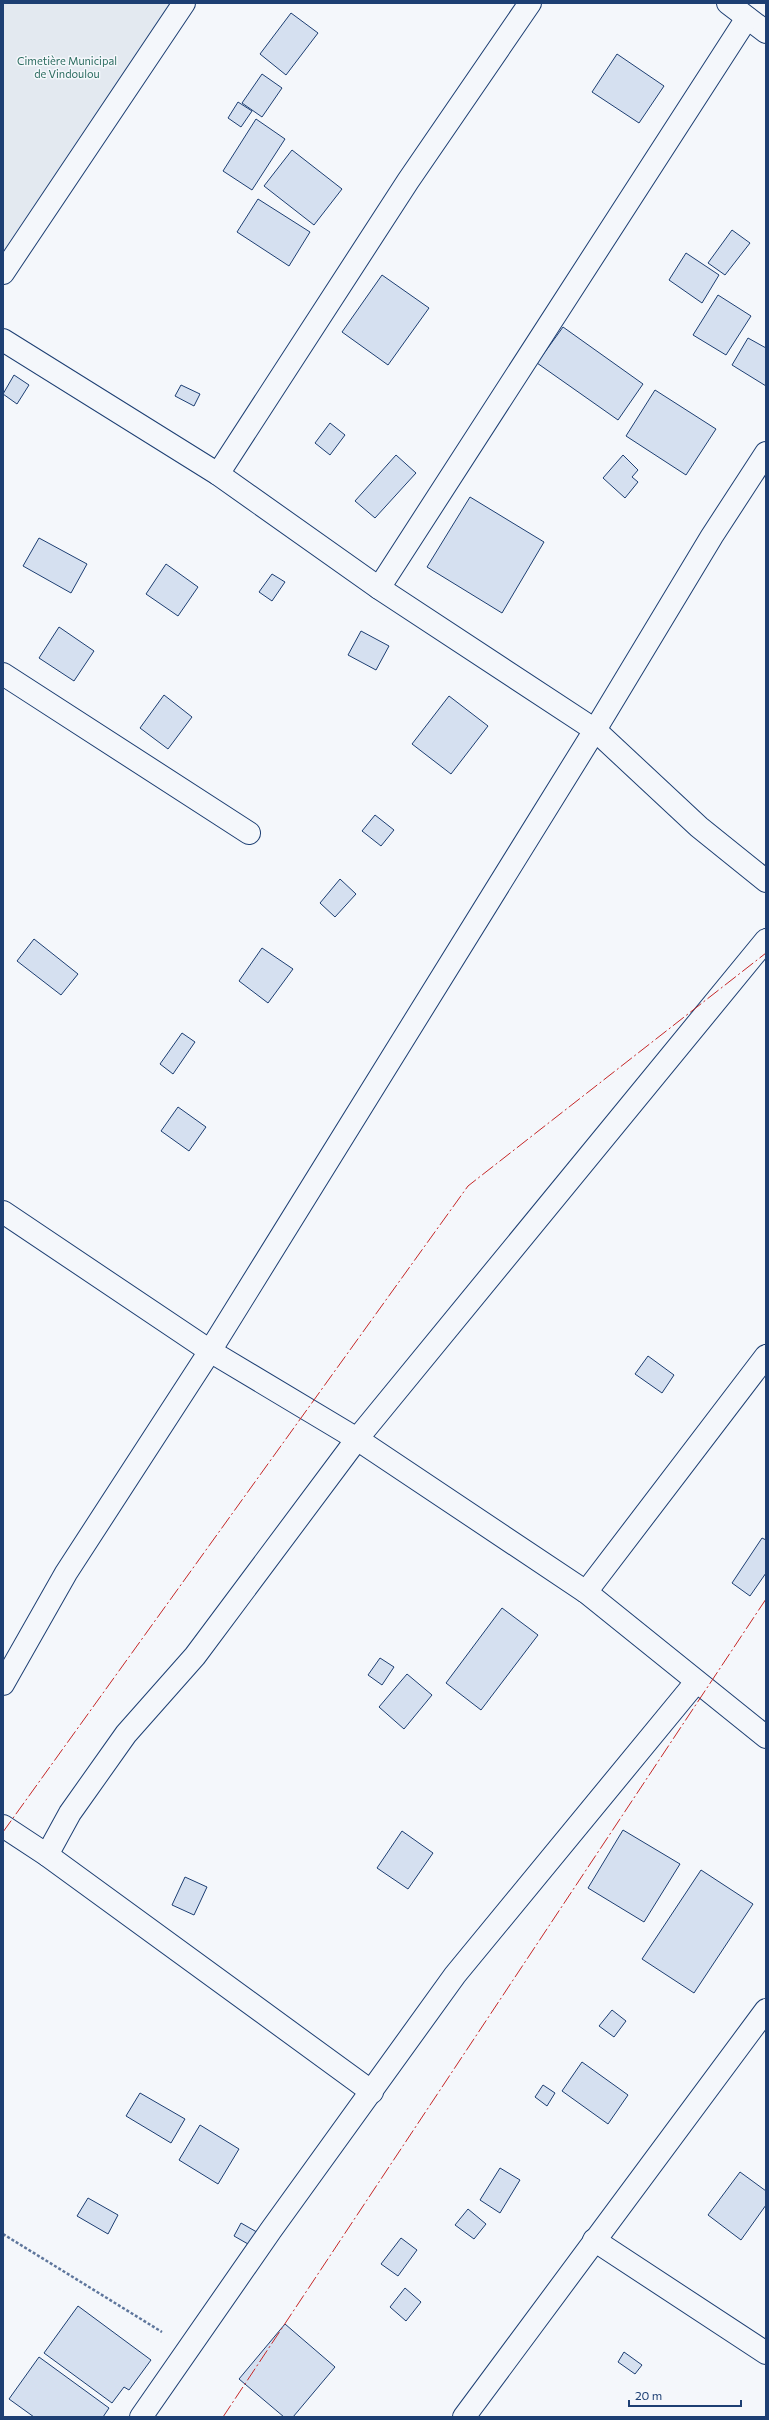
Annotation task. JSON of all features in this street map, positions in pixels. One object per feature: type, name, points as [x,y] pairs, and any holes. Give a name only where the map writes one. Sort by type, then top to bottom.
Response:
[{"type":"street","points":[[3,273],[184,3]]},
{"type":"street","points":[[218,474],[408,181],[530,3]]},
{"type":"street","points":[[728,3],[766,32]]},
{"type":"street","points":[[379,588],[747,18]]},
{"type":"street","points":[[3,340],[218,474],[379,588],[595,730],[698,827],[766,882]]},
{"type":"street","points":[[3,1684],[66,1572],[210,1351],[595,730],[712,536],[766,453]]},
{"type":"street","points":[[3,674],[249,833]]},
{"type":"street","points":[[47,1855],[70,1813],[126,1734],[195,1656],[356,1439],[766,940]]},
{"type":"street","points":[[3,1212],[210,1351],[356,1439],[586,1592],[766,1737]]},
{"type":"street","points":[[586,1592],[766,1356]]},
{"type":"street","points":[[141,2417],[271,2230],[372,2092],[455,1974],[696,1682]]},
{"type":"street","points":[[3,1826],[47,1855],[372,2092]]},
{"type":"street","points":[[464,2417],[594,2240],[735,2055],[766,2010]]},
{"type":"street","points":[[594,2240],[766,2352]]},
{"type":"path","points":[[3,2234],[189,2349]]},
{"type":"green space","name":"Cimetière Municipal de Vindoulou","points":[[3,3],[184,3],[3,275]]},
{"type":"building","points":[[291,13],[318,33],[286,75],[260,54]]},
{"type":"building","points":[[617,54],[664,86],[639,123],[592,92]]},
{"type":"building","points":[[262,74],[282,88],[262,117],[242,103]]},
{"type":"building","points":[[238,102],[252,111],[241,127],[228,118]]},
{"type":"building","points":[[256,119],[285,139],[252,190],[223,171]]},
{"type":"building","points":[[292,150],[342,189],[314,225],[264,186]]},
{"type":"building","points":[[258,199],[310,232],[289,266],[237,232]]},
{"type":"building","points":[[732,230],[750,243],[725,275],[708,263]]},
{"type":"building","points":[[686,253],[719,275],[702,303],[669,280]]},
{"type":"building","points":[[382,275],[429,308],[388,365],[342,332]]},
{"type":"building","points":[[718,295],[751,316],[726,355],[693,335]]},
{"type":"building","points":[[563,327],[643,384],[618,420],[537,363]]},
{"type":"building","points":[[748,338],[766,348],[766,386],[732,365]]},
{"type":"building","points":[[14,375],[29,385],[17,404],[3,394]]},
{"type":"building","points":[[181,385],[200,394],[194,406],[175,396]]},
{"type":"building","points":[[655,390],[716,429],[686,475],[626,436]]},
{"type":"building","points":[[330,423],[345,435],[330,455],[315,443]]},
{"type":"building","points":[[396,455],[416,473],[375,518],[355,501]]},
{"type":"building","points":[[623,455],[638,470],[632,477],[638,482],[625,498],[603,478]]},
{"type":"building","points":[[470,497],[544,542],[502,613],[427,567]]},
{"type":"building","points":[[39,538],[87,564],[71,593],[23,566]]},
{"type":"building","points":[[166,564],[198,587],[178,616],[146,594]]},
{"type":"building","points":[[272,574],[285,582],[272,601],[259,592]]},
{"type":"building","points":[[59,627],[94,651],[74,681],[39,658]]},
{"type":"building","points":[[361,631],[389,646],[376,670],[348,655]]},
{"type":"building","points":[[164,695],[192,717],[168,749],[140,728]]},
{"type":"building","points":[[449,696],[488,726],[451,774],[412,744]]},
{"type":"building","points":[[375,815],[394,830],[381,846],[362,831]]},
{"type":"building","points":[[340,879],[356,894],[335,917],[320,903]]},
{"type":"building","points":[[34,939],[78,974],[61,995],[17,961]]},
{"type":"building","points":[[262,948],[293,969],[268,1003],[239,981]]},
{"type":"building","points":[[182,1033],[195,1042],[173,1074],[160,1064]]},
{"type":"building","points":[[178,1107],[206,1127],[189,1151],[161,1131]]},
{"type":"building","points":[[648,1356],[674,1375],[662,1393],[635,1374]]},
{"type":"building","points":[[762,1538],[766,1540],[766,1573],[750,1596],[732,1583]]},
{"type":"building","points":[[502,1608],[538,1635],[481,1710],[446,1683]]},
{"type":"building","points":[[380,1658],[394,1667],[382,1685],[368,1675]]},
{"type":"building","points":[[407,1674],[432,1695],[404,1729],[379,1707]]},
{"type":"building","points":[[623,1830],[680,1864],[644,1922],[588,1888]]},
{"type":"building","points":[[402,1831],[433,1853],[408,1889],[377,1868]]},
{"type":"building","points":[[701,1870],[753,1904],[694,1993],[642,1959]]},
{"type":"building","points":[[185,1877],[207,1887],[194,1915],[172,1905]]},
{"type":"building","points":[[612,2010],[626,2021],[614,2037],[599,2026]]},
{"type":"building","points":[[582,2062],[628,2095],[608,2124],[562,2091]]},
{"type":"building","points":[[543,2085],[555,2093],[547,2106],[535,2097]]},
{"type":"building","points":[[140,2093],[185,2119],[171,2143],[126,2116]]},
{"type":"building","points":[[200,2125],[239,2149],[218,2184],[179,2160]]},
{"type":"building","points":[[500,2168],[520,2180],[500,2213],[480,2200]]},
{"type":"building","points":[[740,2172],[766,2191],[766,2205],[741,2240],[708,2215]]},
{"type":"building","points":[[88,2198],[118,2215],[108,2234],[77,2216]]},
{"type":"building","points":[[468,2209],[486,2224],[474,2239],[455,2225]]},
{"type":"building","points":[[241,2223],[262,2235],[255,2248],[234,2236]]},
{"type":"building","points":[[401,2238],[417,2250],[398,2276],[381,2264]]},
{"type":"building","points":[[405,2288],[421,2302],[406,2321],[390,2307]]},
{"type":"building","points":[[78,2306],[151,2360],[129,2390],[124,2387],[112,2403],[44,2353]]},
{"type":"building","points":[[285,2324],[335,2367],[293,2417],[284,2417],[239,2379]]},
{"type":"building","points":[[624,2352],[642,2365],[635,2374],[618,2362]]},
{"type":"building","points":[[39,2357],[109,2408],[103,2417],[34,2417],[9,2399]]},
{"type":"power","points":[[3,1832],[468,1186],[766,953]]},
{"type":"power","points":[[223,2417],[766,1599]]}]
